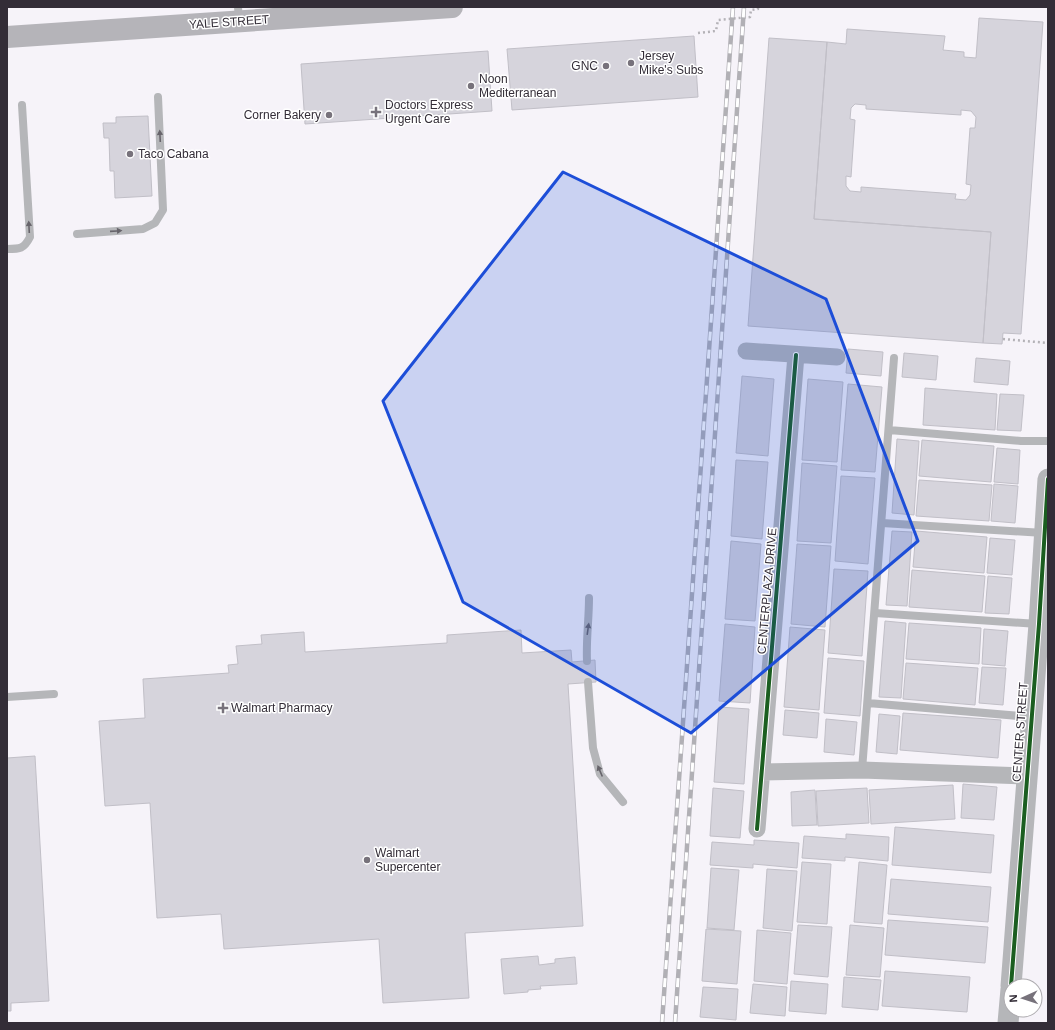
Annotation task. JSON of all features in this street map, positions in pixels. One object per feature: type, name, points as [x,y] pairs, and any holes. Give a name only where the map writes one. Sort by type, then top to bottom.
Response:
[{"type":"main road","name":"YALE STREET","points":[[7,37],[239,14],[452,7]]},
{"type":"street","points":[[746,352],[837,357]]},
{"type":"street","name":"CENTERPLAZA DRIVE","points":[[757,829],[796,355]]},
{"type":"street","name":"CENTER STREET","points":[[1012,978],[1032,717],[1041,637],[1044,533],[1048,479]]},
{"type":"street","points":[[762,772],[862,770],[1027,776]]},
{"type":"lane","points":[[77,234],[144,229],[154,223],[163,210],[158,97]]},
{"type":"lane","points":[[7,249],[20,248],[26,244],[30,237],[22,105]]},
{"type":"lane","points":[[862,770],[894,358]]},
{"type":"lane","points":[[889,430],[1021,441],[1048,441]]},
{"type":"lane","points":[[882,523],[1044,533]]},
{"type":"lane","points":[[587,661],[586,642],[589,620],[589,598]]},
{"type":"lane","points":[[875,613],[1041,637]]},
{"type":"lane","points":[[588,682],[592,748],[600,774],[623,802]]},
{"type":"lane","points":[[7,697],[54,694]]},
{"type":"lane","points":[[868,703],[1032,717]]},
{"type":"path","points":[[698,34],[716,31],[718,20],[750,17],[751,10],[758,8]]},
{"type":"path","points":[[1003,339],[1048,343]]},
{"type":"highlighted area","points":[[563,172],[826,299],[918,541],[691,733],[463,602],[383,401]]},
{"type":"building","points":[[979,18],[1043,22],[1021,334],[1003,333],[1002,344],[983,343],[991,232],[814,219],[827,42],[846,44],[847,29],[945,36],[943,50],[964,52],[964,57],[976,58]],"holes":[[[855,104],[866,105],[866,109],[961,115],[961,110],[971,111],[976,117],[975,128],[970,128],[966,184],[971,185],[970,195],[966,200],[955,199],[956,194],[861,187],[861,192],[850,191],[846,186],[846,176],[851,177],[855,120],[850,119],[851,108]]]},
{"type":"building","points":[[694,36],[698,97],[512,110],[507,49]]},
{"type":"building","points":[[769,38],[827,42],[814,219],[991,232],[983,343],[748,326]]},
{"type":"building","points":[[488,51],[492,111],[305,124],[301,64]]},
{"type":"building","name":"Taco Cabana","points":[[148,116],[152,196],[115,198],[114,171],[110,171],[109,138],[104,138],[103,123],[116,123],[116,117]]},
{"type":"building","points":[[848,349],[883,352],[881,376],[846,373]]},
{"type":"building","points":[[904,353],[938,356],[936,380],[902,377]]},
{"type":"building","points":[[976,358],[1010,361],[1008,385],[974,382]]},
{"type":"building","points":[[742,376],[774,379],[768,456],[736,453]]},
{"type":"building","points":[[808,379],[843,382],[837,462],[802,460]]},
{"type":"building","points":[[848,384],[882,387],[875,472],[841,470]]},
{"type":"building","points":[[925,388],[997,394],[995,430],[923,425]]},
{"type":"building","points":[[1000,394],[1024,395],[1021,431],[997,430]]},
{"type":"building","points":[[897,439],[919,441],[914,515],[892,513]]},
{"type":"building","points":[[922,440],[994,446],[991,482],[919,476]]},
{"type":"building","points":[[997,448],[1020,450],[1018,484],[994,482]]},
{"type":"building","points":[[736,460],[768,462],[762,539],[731,536]]},
{"type":"building","points":[[802,463],[837,466],[831,543],[797,541]]},
{"type":"building","points":[[841,476],[875,478],[868,564],[835,561]]},
{"type":"building","points":[[919,480],[992,485],[989,521],[916,516]]},
{"type":"building","points":[[994,484],[1018,486],[1015,523],[991,521]]},
{"type":"building","points":[[892,531],[912,532],[907,606],[886,605]]},
{"type":"building","points":[[916,531],[987,537],[984,573],[913,567]]},
{"type":"building","points":[[990,538],[1015,540],[1012,575],[987,573]]},
{"type":"building","points":[[731,541],[761,544],[755,621],[725,619]]},
{"type":"building","points":[[797,544],[831,546],[825,627],[791,624]]},
{"type":"building","points":[[834,569],[868,571],[862,656],[828,653]]},
{"type":"building","points":[[912,570],[985,576],[982,612],[909,607]]},
{"type":"building","points":[[988,576],[1012,578],[1009,614],[985,613]]},
{"type":"building","points":[[885,621],[906,623],[901,698],[879,697]]},
{"type":"building","points":[[909,623],[981,628],[979,664],[906,659]]},
{"type":"building","points":[[725,624],[755,627],[750,703],[719,701]]},
{"type":"building","points":[[790,627],[825,630],[819,710],[784,707]]},
{"type":"building","points":[[984,629],[1008,631],[1005,666],[982,664]]},
{"type":"building","name":"Walmart Supercenter","points":[[521,630],[522,653],[571,650],[572,662],[595,660],[596,682],[568,684],[583,926],[465,933],[469,998],[383,1003],[379,939],[224,949],[221,914],[157,918],[150,803],[105,806],[99,721],[145,718],[143,679],[229,673],[228,665],[238,664],[236,646],[262,644],[261,635],[304,632],[305,652],[447,643],[447,635]]},
{"type":"building","points":[[828,658],[864,661],[860,716],[824,713]]},
{"type":"building","points":[[906,663],[978,668],[975,705],[903,699]]},
{"type":"building","points":[[982,667],[1006,668],[1003,705],[979,703]]},
{"type":"building","points":[[719,707],[749,709],[744,784],[714,782]]},
{"type":"building","points":[[785,710],[819,713],[817,738],[783,735]]},
{"type":"building","points":[[903,713],[1001,720],[998,758],[900,750]]},
{"type":"building","points":[[879,714],[900,716],[897,754],[876,752]]},
{"type":"building","points":[[826,719],[857,722],[854,755],[824,752]]},
{"type":"building","points":[[35,756],[49,1001],[11,1003],[11,1011],[7,1011],[7,758]]},
{"type":"building","points":[[963,784],[997,787],[994,820],[961,818]]},
{"type":"building","points":[[953,785],[955,819],[871,824],[869,790]]},
{"type":"building","points":[[713,788],[744,791],[740,838],[710,836]]},
{"type":"building","points":[[867,788],[869,823],[818,826],[816,791]]},
{"type":"building","points":[[815,790],[817,825],[792,826],[791,792]]},
{"type":"building","points":[[895,827],[994,835],[991,873],[892,865]]},
{"type":"building","points":[[846,834],[889,837],[888,861],[845,857],[845,861],[802,858],[804,836],[846,839]]},
{"type":"building","points":[[754,840],[799,843],[797,868],[753,864],[753,868],[710,865],[712,842],[754,845]]},
{"type":"building","points":[[802,862],[831,864],[827,924],[797,922]]},
{"type":"building","points":[[859,862],[887,865],[882,924],[854,922]]},
{"type":"building","points":[[711,868],[739,870],[734,930],[707,928]]},
{"type":"building","points":[[767,869],[797,871],[792,931],[763,928]]},
{"type":"building","points":[[891,879],[991,887],[988,922],[888,914]]},
{"type":"building","points":[[888,920],[988,927],[985,963],[885,955]]},
{"type":"building","points":[[798,925],[832,927],[828,977],[794,974]]},
{"type":"building","points":[[850,925],[884,928],[880,977],[846,975]]},
{"type":"building","points":[[706,929],[741,931],[737,984],[702,981]]},
{"type":"building","points":[[757,930],[791,933],[787,984],[754,981]]},
{"type":"building","points":[[538,956],[539,965],[555,963],[555,959],[575,957],[577,984],[540,986],[541,989],[528,990],[528,992],[504,994],[501,959]]},
{"type":"building","points":[[885,971],[970,977],[967,1012],[882,1006]]},
{"type":"building","points":[[844,977],[881,980],[878,1010],[842,1007]]},
{"type":"building","points":[[791,981],[828,984],[826,1014],[789,1011]]},
{"type":"building","points":[[753,984],[787,987],[785,1016],[750,1013]]},
{"type":"building","points":[[703,987],[738,989],[736,1020],[700,1017]]},
{"type":"railway","points":[[662,1023],[733,7]]},
{"type":"railway","points":[[675,1023],[744,7]]},
{"type":"cycle path","points":[[757,829],[796,355]]},
{"type":"cycle path","points":[[1012,978],[1039,624],[1048,479]]},
{"type":"place","name":"Jersey Mike's Subs","points":[[631,63]]},
{"type":"place","name":"GNC","points":[[606,66]]},
{"type":"place","name":"Noon Mediterranean","points":[[471,86]]},
{"type":"place","name":"Doctors Express Urgent Care","points":[[376,112]]},
{"type":"place","name":"Corner Bakery","points":[[329,115]]},
{"type":"place","name":"Taco Cabana","points":[[130,154]]},
{"type":"place","name":"Walmart Pharmacy","points":[[223,708]]},
{"type":"place","name":"Walmart Supercenter","points":[[367,860]]}]
